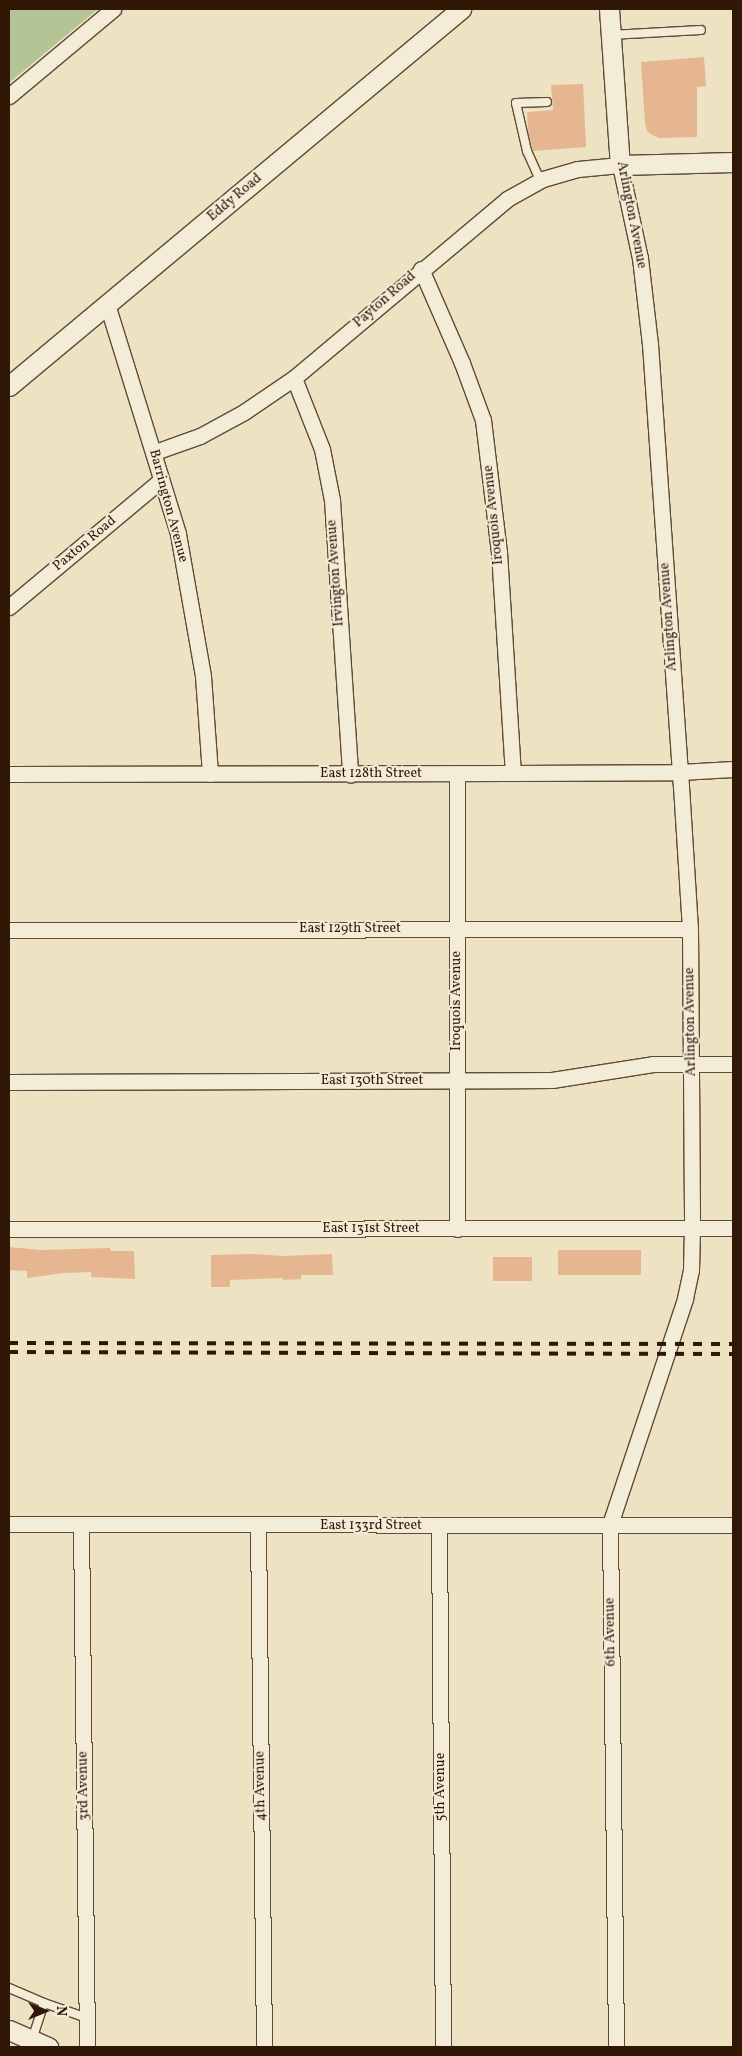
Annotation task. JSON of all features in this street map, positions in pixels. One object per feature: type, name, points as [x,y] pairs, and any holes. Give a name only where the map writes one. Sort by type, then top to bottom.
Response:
[{"type":"street","points":[[9,96],[113,9]]},
{"type":"street","name":"Eddy Road","points":[[9,386],[461,9]]},
{"type":"street","name":"Arlington Avenue","points":[[608,9],[620,165],[640,258],[650,344],[680,772],[690,929],[692,1229]]},
{"type":"street","points":[[620,165],[733,162]]},
{"type":"street","name":"Payton Road","points":[[155,452],[200,436],[244,412],[294,378],[421,268],[507,198],[540,180],[578,169],[620,165]]},
{"type":"street","name":"Iroquois Avenue","points":[[421,268],[462,362],[483,420],[491,472],[499,552],[513,773]]},
{"type":"street","name":"Barrington Avenue","points":[[107,304],[155,452],[161,480],[178,534],[204,676],[210,774]]},
{"type":"street","name":"Irvington Avenue","points":[[294,378],[322,449],[332,500],[350,774]]},
{"type":"street","name":"Paxton Road","points":[[9,607],[161,480]]},
{"type":"street","name":"East 128th Street","points":[[9,774],[457,774],[680,772],[733,769]]},
{"type":"street","name":"Iroquois Avenue","points":[[457,774],[457,1229]]},
{"type":"street","name":"East 129th Street","points":[[9,930],[690,929]]},
{"type":"street","name":"East 130th Street","points":[[9,1082],[552,1080],[653,1064],[733,1064]]},
{"type":"street","name":"East 131st Street","points":[[9,1229],[733,1228]]},
{"type":"street","name":"6th Avenue","points":[[616,2047],[610,1525],[685,1299],[691,1270],[692,1229]]},
{"type":"street","name":"East 133rd Street","points":[[9,1524],[733,1526]]},
{"type":"street","name":"3rd Avenue","points":[[81,1524],[87,2047]]},
{"type":"street","name":"4th Avenue","points":[[258,1526],[264,2047]]},
{"type":"street","name":"5th Avenue","points":[[439,1526],[443,2047]]},
{"type":"street","points":[[9,2030],[40,2044]]},
{"type":"lane","points":[[610,35],[701,30]]},
{"type":"lane","points":[[540,180],[527,151],[516,103],[547,102]]},
{"type":"lane","points":[[9,1988],[87,2018]]},
{"type":"lane","points":[[40,2044],[44,2003]]},
{"type":"green space","points":[[9,9],[98,9],[9,83]]},
{"type":"building","points":[[704,57],[706,86],[697,87],[697,137],[659,138],[652,135],[647,131],[645,122],[641,62]]},
{"type":"building","points":[[583,84],[586,147],[533,151],[528,131],[527,112],[553,110],[551,85]]},
{"type":"building","points":[[9,1247],[40,1250],[110,1248],[110,1251],[134,1251],[135,1279],[91,1277],[91,1272],[64,1273],[27,1278],[27,1271],[9,1270]]},
{"type":"building","points":[[558,1250],[641,1250],[641,1275],[558,1275]]},
{"type":"building","points":[[253,1254],[283,1256],[332,1254],[333,1275],[301,1275],[301,1279],[283,1280],[283,1278],[230,1280],[230,1287],[211,1287],[211,1255]]},
{"type":"building","points":[[493,1257],[532,1257],[532,1281],[493,1281]]},
{"type":"railway","points":[[9,1343],[733,1344]]},
{"type":"railway","points":[[9,1352],[733,1354]]}]
